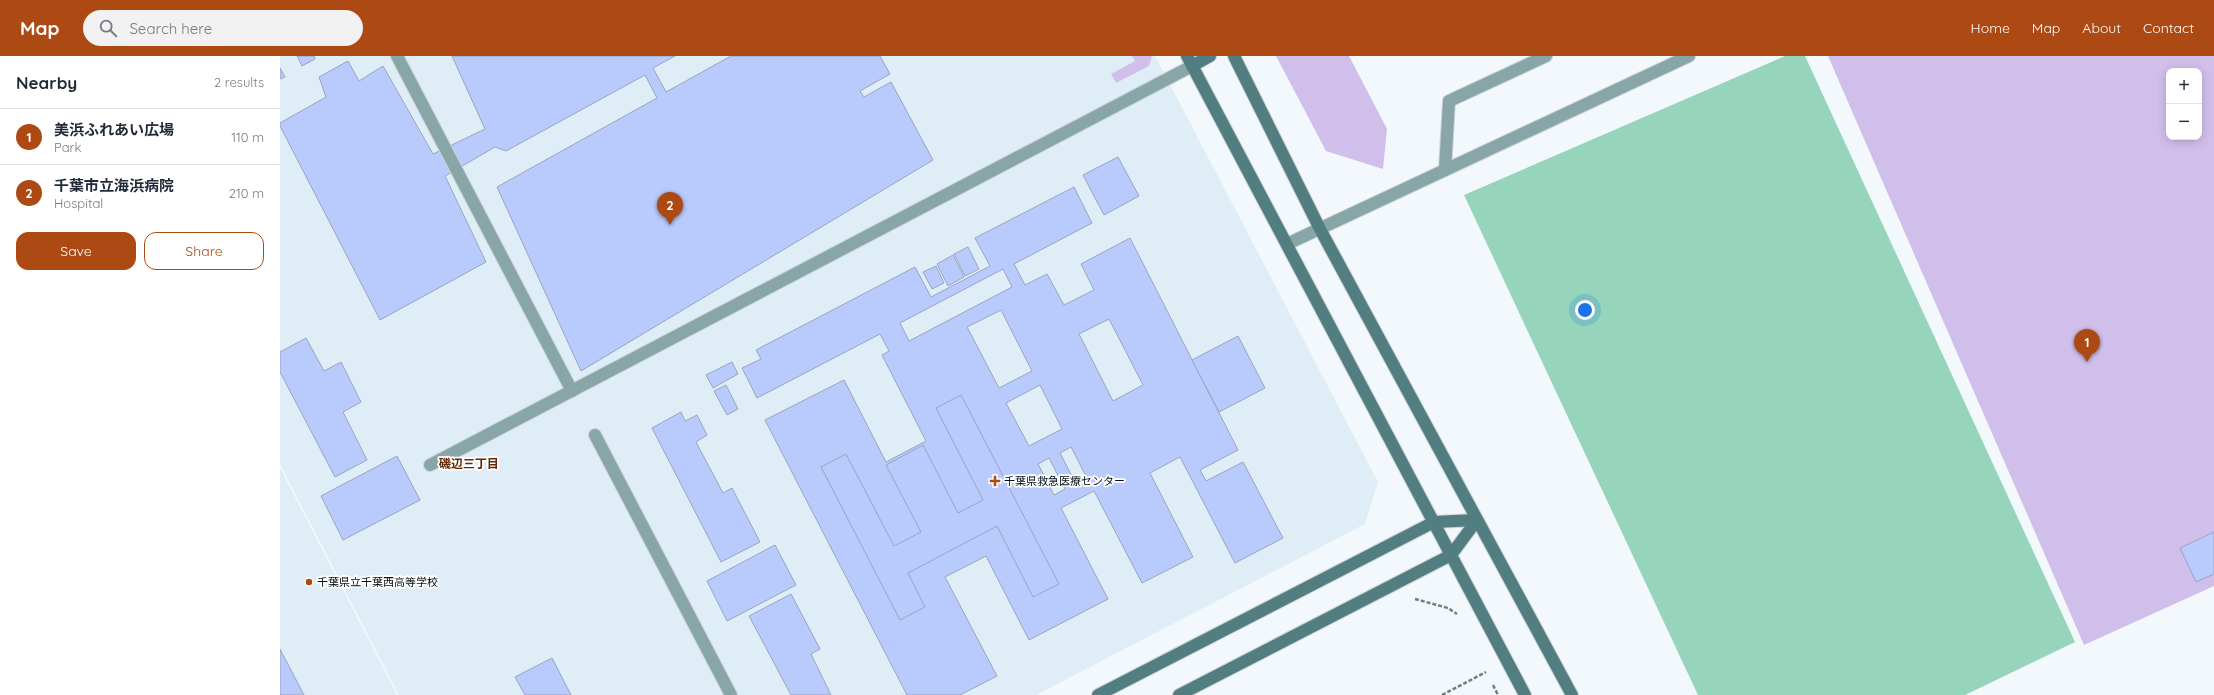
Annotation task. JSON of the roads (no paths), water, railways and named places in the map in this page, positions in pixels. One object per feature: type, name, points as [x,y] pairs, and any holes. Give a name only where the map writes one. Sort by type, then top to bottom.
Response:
[{"type":"street","points":[[1210,56],[1189,61],[1525,695]]},
{"type":"street","points":[[1234,56],[1320,229],[1572,695]]},
{"type":"street","points":[[1098,695],[1434,522],[1477,520]]},
{"type":"street","points":[[1179,695],[1451,556],[1477,520]]},
{"type":"lane","points":[[397,56],[572,391]]},
{"type":"lane","points":[[1445,170],[1449,101],[1546,56]]},
{"type":"lane","points":[[1286,244],[1689,56]]},
{"type":"lane","points":[[430,465],[572,391],[1189,61]]},
{"type":"lane","points":[[596,435],[731,695]]},
{"type":"place","name":"千葉市立海浜病院","points":[[670,225]]},
{"type":"place","name":"美浜ふれあい広場","points":[[2087,362]]},
{"type":"place","name":"千葉県救急医療センター","points":[[995,481]]},
{"type":"place","name":"千葉県立千葉西高等学校","points":[[309,582]]},
{"type":"district","name":"磯辺三丁目","points":[[469,464]]}]
